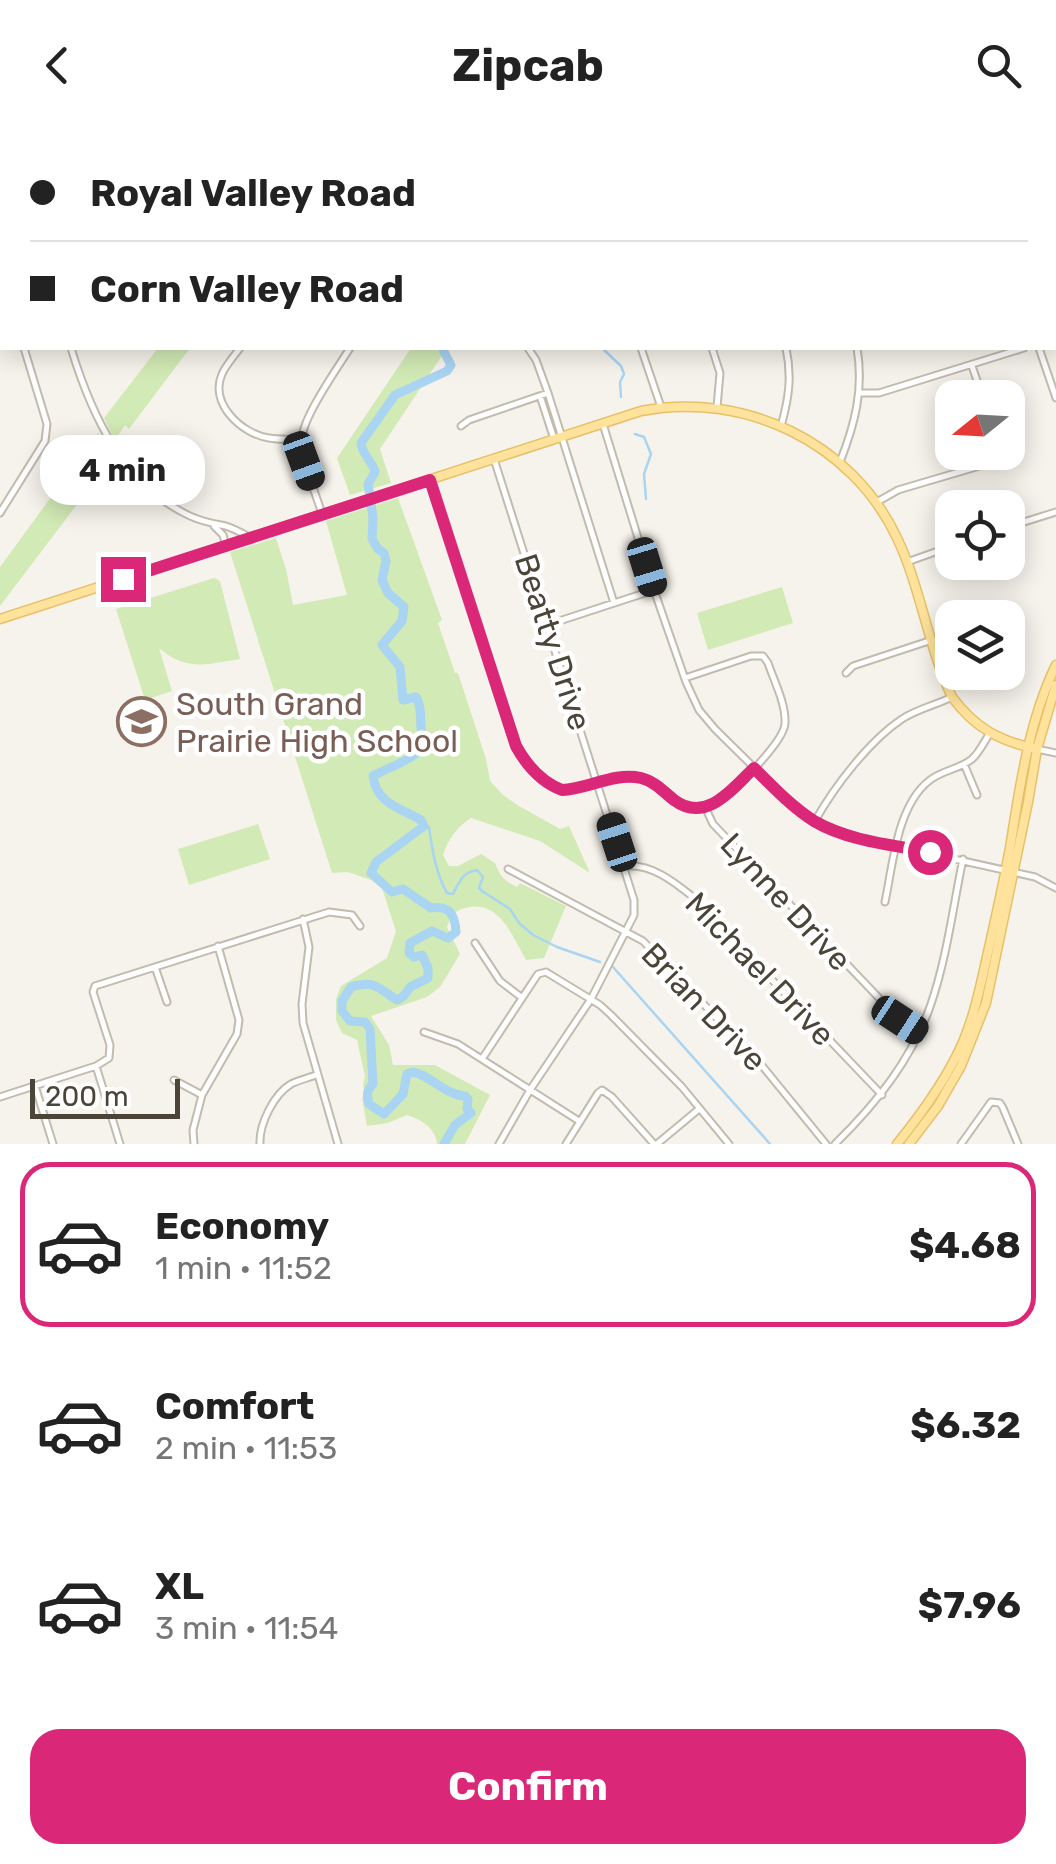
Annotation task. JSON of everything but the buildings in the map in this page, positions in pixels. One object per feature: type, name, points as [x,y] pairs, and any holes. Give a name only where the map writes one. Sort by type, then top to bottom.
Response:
[{"type":"main road","points":[[0,619],[641,411],[689,405],[717,408],[781,426],[840,462],[877,502],[897,538],[952,697],[966,716],[990,733],[1033,748]]},
{"type":"main road","points":[[898,1144],[944,1080],[986,1002],[1036,723],[1056,665]]},
{"type":"main road","points":[[1033,748],[1056,685]]},
{"type":"main road","points":[[1010,742],[1022,738],[1036,723]]},
{"type":"main road","points":[[909,1144],[938,1106],[961,1066],[966,1043]]},
{"type":"street","points":[[0,513],[45,442],[48,424],[25,350]]},
{"type":"street","points":[[72,350],[96,416],[136,476],[169,505],[193,518],[221,524],[251,538]]},
{"type":"street","points":[[239,350],[222,374],[218,388],[224,408],[258,435],[302,439]]},
{"type":"street","points":[[322,515],[304,461],[302,439],[310,416],[349,350]]},
{"type":"street","points":[[529,350],[536,360],[614,603]]},
{"type":"street","points":[[642,350],[660,407]]},
{"type":"street","points":[[713,350],[720,372],[717,408]]},
{"type":"street","points":[[781,426],[790,398],[786,350]]},
{"type":"street","points":[[840,462],[860,393],[858,350]]},
{"type":"street","points":[[860,393],[879,394],[1018,350]]},
{"type":"street","points":[[1041,350],[1056,398]]},
{"type":"street","points":[[972,366],[977,380]]},
{"type":"street","points":[[461,426],[468,420],[544,394]]},
{"type":"street","points":[[603,424],[684,678],[699,710],[715,729],[789,802],[814,821],[851,836],[1035,876],[1056,888]]},
{"type":"street","name":"Beatty Drive","points":[[494,459],[634,900],[634,915],[591,1000],[530,1090],[500,1144]]},
{"type":"street","points":[[877,502],[898,490],[966,470]]},
{"type":"street","points":[[430,480],[518,751],[535,772],[562,790],[642,778],[686,808],[713,806],[777,744],[786,727],[781,704],[768,663],[762,656],[684,678]]},
{"type":"street","points":[[1025,522],[1056,512]]},
{"type":"street","points":[[212,524],[226,546]]},
{"type":"street","points":[[906,562],[935,552]]},
{"type":"street","points":[[547,625],[654,590]]},
{"type":"street","points":[[846,674],[853,666],[932,640]]},
{"type":"street","points":[[814,821],[852,766],[887,732],[901,720],[952,697]]},
{"type":"street","points":[[885,902],[906,812],[915,795],[942,771],[974,758],[990,733]]},
{"type":"street","points":[[1033,748],[1056,753]]},
{"type":"street","points":[[964,764],[977,795]]},
{"type":"street","name":"Lynne Drive","points":[[705,807],[713,824],[740,853],[900,1020],[918,1032]]},
{"type":"street","points":[[835,1144],[882,1094],[908,1054],[930,1008],[963,859]]},
{"type":"street","name":"Michael Drive","points":[[625,866],[651,869],[693,897],[882,1094]]},
{"type":"street","name":"Brian Drive","points":[[508,868],[643,941],[759,1062],[826,1144]]},
{"type":"street","points":[[0,1097],[96,1066],[108,1058],[110,1045],[93,992],[95,986],[329,912],[352,915],[360,926]]},
{"type":"street","points":[[303,919],[310,947],[303,1023],[338,1144]]},
{"type":"street","points":[[475,943],[500,981],[522,997]]},
{"type":"street","points":[[194,1144],[192,1130],[202,1095],[240,1020],[218,946]]},
{"type":"street","points":[[154,966],[167,1002]]},
{"type":"street","points":[[482,1059],[538,974],[546,972],[621,1024],[682,1087],[729,1144]]},
{"type":"street","points":[[424,1032],[458,1044],[580,1122]]},
{"type":"street","points":[[96,1066],[120,1144]]},
{"type":"street","points":[[260,1144],[259,1132],[284,1090],[294,1082],[318,1075]]},
{"type":"street","points":[[174,1080],[202,1095]]},
{"type":"street","points":[[35,1086],[54,1144]]},
{"type":"street","points":[[566,1144],[602,1090],[655,1144],[699,1109]]},
{"type":"street","points":[[961,1144],[991,1102],[1000,1103],[1018,1144]]},
{"type":"green space","points":[[156,350],[188,350],[129,429],[125,425],[115,440],[104,418]]},
{"type":"green space","points":[[410,350],[446,350],[380,449],[391,483],[350,495],[337,458]]},
{"type":"green space","points":[[98,433],[113,457],[0,606],[0,567]]},
{"type":"green space","points":[[398,498],[442,620],[438,623],[458,673],[490,781],[519,806],[560,829],[569,826],[590,873],[540,841],[471,818],[457,829],[448,844],[443,855],[449,866],[458,866],[481,854],[495,863],[509,883],[517,887],[520,883],[566,906],[544,958],[526,960],[510,932],[490,910],[470,907],[458,911],[447,927],[460,954],[440,987],[427,997],[371,1016],[389,1045],[393,1065],[435,1065],[490,1095],[465,1144],[437,1144],[430,1129],[407,1115],[367,1126],[362,1098],[365,1076],[357,1040],[342,1033],[336,1020],[336,999],[341,986],[387,958],[396,931],[382,888],[348,872],[332,873],[230,552],[276,538],[293,605],[347,595],[326,521]]},
{"type":"green space","points":[[214,578],[220,581],[240,659],[188,663],[159,648],[172,691],[145,700],[116,609]]},
{"type":"green space","points":[[782,587],[793,623],[708,650],[697,613]]},
{"type":"green space","points":[[258,824],[270,859],[189,885],[178,849]]},
{"type":"waterway","points":[[443,350],[451,365],[447,371],[395,395],[361,443],[375,472],[368,484],[372,539],[386,561],[382,580],[388,593],[404,607],[402,621],[382,645],[400,667],[403,700],[416,697],[419,702],[426,744],[408,759],[373,776],[384,799],[421,820],[424,826],[376,862],[371,873],[392,892],[403,889],[431,908],[447,910],[453,916],[456,932],[448,938],[432,931],[410,943],[409,953],[414,957],[422,955],[428,978],[410,987],[400,998],[397,1000],[375,986],[359,985],[351,987],[342,1001],[342,1011],[350,1021],[365,1022],[370,1029],[373,1084],[369,1088],[369,1104],[384,1114],[403,1094],[407,1074],[413,1072],[468,1099],[467,1109],[471,1113],[455,1125],[444,1144]]},
{"type":"waterway","points":[[604,350],[624,374],[621,397]]},
{"type":"waterway","points":[[635,434],[644,437],[651,454],[644,474],[646,499]]},
{"type":"waterway","points":[[424,826],[429,827],[437,870],[447,893],[453,894],[465,875],[477,870],[483,877],[479,888],[510,909],[533,935],[600,962]]},
{"type":"waterway","points":[[613,967],[770,1144]]},
{"type":"place","name":"South Grand Prairie High School","points":[[141,722]]},
{"type":"route","points":[[123,579],[430,480],[516,746],[525,762],[553,787],[571,790],[598,782],[642,778],[686,808],[694,808],[713,806],[754,768],[789,802],[830,829],[930,852]]}]
